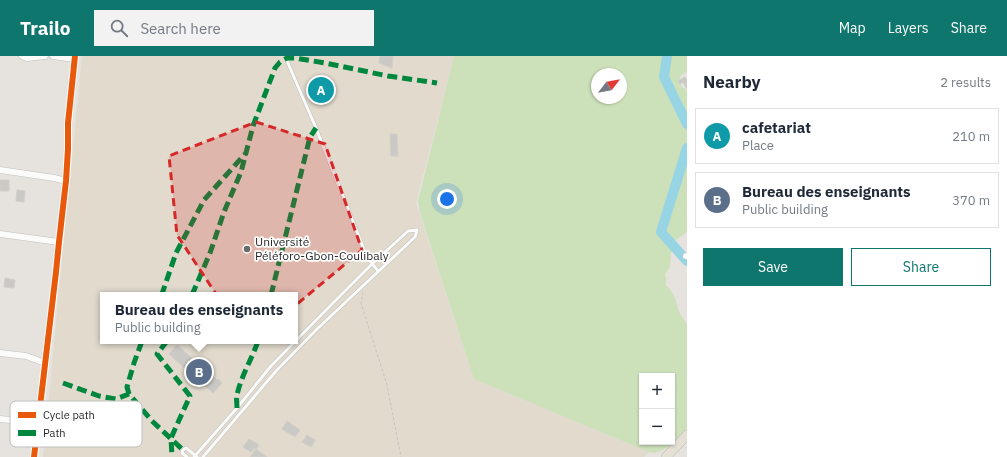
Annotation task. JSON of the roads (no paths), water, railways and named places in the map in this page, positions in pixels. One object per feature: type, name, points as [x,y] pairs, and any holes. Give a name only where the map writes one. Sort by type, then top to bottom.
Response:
[{"type":"main road","points":[[666,457],[687,435]]},
{"type":"street","points":[[22,56],[27,58],[45,56]]},
{"type":"street","points":[[41,401],[66,181],[68,123],[75,57],[53,56]]},
{"type":"street","points":[[0,170],[66,181]]},
{"type":"street","points":[[0,234],[58,242]]},
{"type":"street","points":[[0,353],[26,356],[45,363]]},
{"type":"street","points":[[0,419],[10,420]]},
{"type":"street","points":[[34,457],[35,447]]},
{"type":"lane","points":[[287,56],[287,61],[316,128],[367,257],[378,271]]},
{"type":"lane","points":[[203,457],[276,371],[317,329],[415,238],[417,230],[408,231],[372,264],[298,338]]},
{"type":"lane","points":[[187,457],[182,453],[183,450],[186,448],[195,456],[271,366],[292,344]]},
{"type":"lane","points":[[271,366],[276,371]]},
{"type":"waterway","points":[[667,56],[664,77],[687,124]]},
{"type":"waterway","points":[[687,148],[661,232],[687,261]]},
{"type":"place","name":"cafetariat","points":[[321,90]]},
{"type":"place","name":"Université Péléforo-Gbon-Coulibaly","points":[[247,249]]},
{"type":"place","name":"Bureau des enseignants","points":[[199,372]]}]
